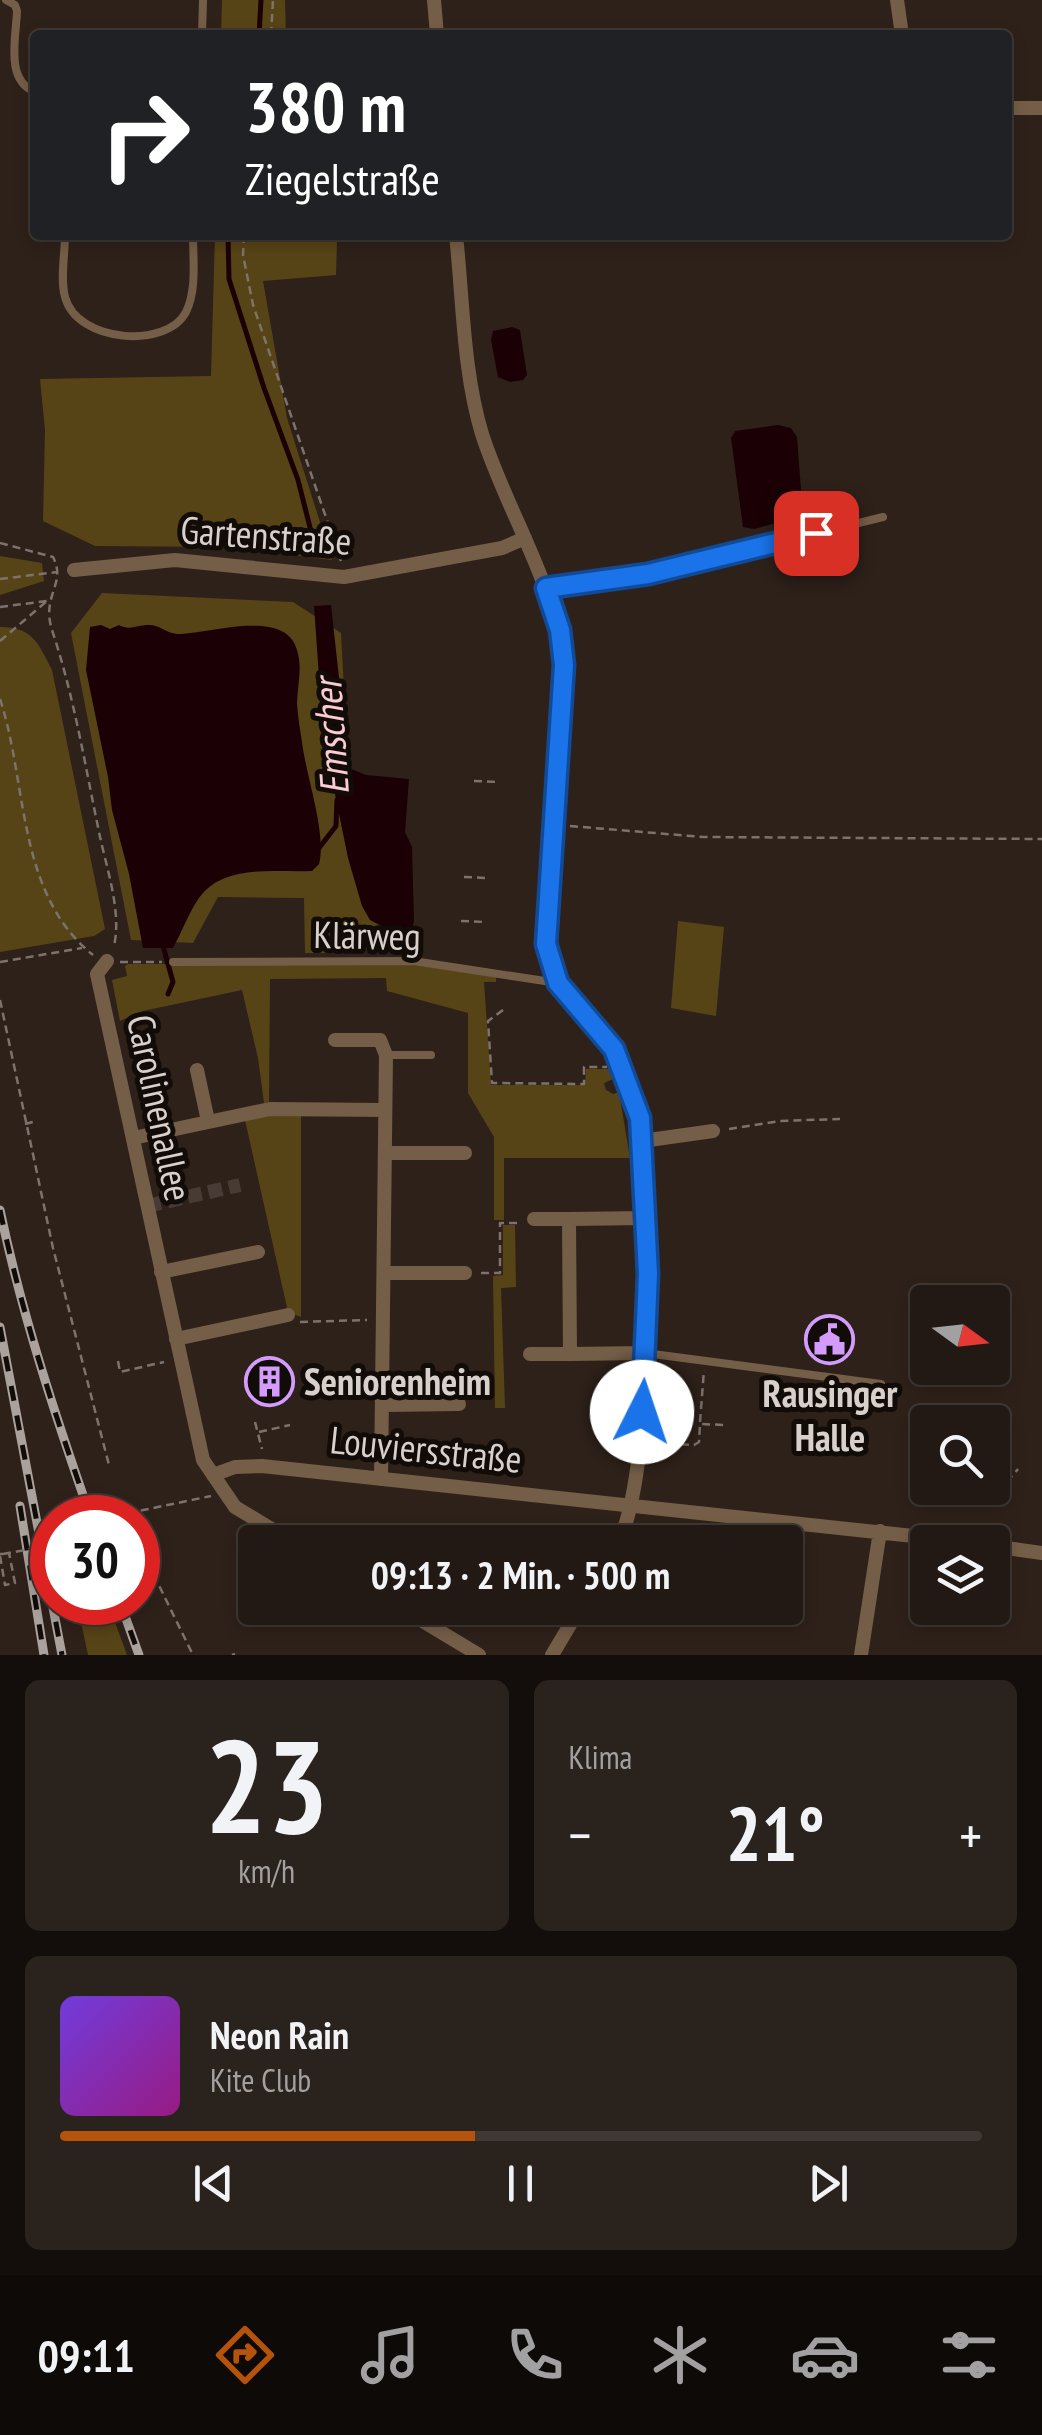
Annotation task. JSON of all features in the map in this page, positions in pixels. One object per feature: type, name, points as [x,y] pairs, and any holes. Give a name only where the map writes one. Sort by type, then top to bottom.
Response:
[{"type":"street","points":[[434,0],[436,30]]},
{"type":"street","points":[[897,0],[901,30]]},
{"type":"street","points":[[1012,108],[1042,108]]},
{"type":"street","points":[[457,240],[477,414],[495,470],[560,630],[564,665],[546,944],[558,983],[594,1022],[623,1067],[640,1118],[648,1218],[646,1354],[633,1504],[625,1525]]},
{"type":"street","name":"Gartenstraße","points":[[66,571],[175,560],[366,576],[502,548],[525,538]]},
{"type":"street","name":"Carolinenallee","points":[[107,961],[98,974],[203,1460],[235,1507],[265,1525]]},
{"type":"street","points":[[335,1040],[380,1040],[386,1055],[382,1478]]},
{"type":"street","points":[[197,1070],[208,1121]]},
{"type":"street","points":[[133,1138],[270,1108],[385,1110]]},
{"type":"street","points":[[642,1141],[713,1131]]},
{"type":"street","points":[[384,1153],[465,1153]]},
{"type":"street","points":[[534,1219],[648,1218]]},
{"type":"street","points":[[569,1219],[570,1354]]},
{"type":"street","points":[[162,1272],[258,1252]]},
{"type":"street","points":[[384,1274],[465,1273]]},
{"type":"street","points":[[176,1339],[288,1314]]},
{"type":"street","points":[[530,1354],[646,1354]]},
{"type":"street","points":[[384,1405],[459,1404]]},
{"type":"street","name":"Louviersstraße","points":[[214,1475],[235,1467],[262,1466],[910,1535]]},
{"type":"street","points":[[861,1655],[880,1532]]},
{"type":"street","points":[[1010,1549],[1042,1553]]},
{"type":"street","points":[[430,1625],[480,1655]]},
{"type":"street","points":[[552,1655],[570,1625]]},
{"type":"lane","points":[[6,0],[17,11],[16,78],[30,90]]},
{"type":"lane","points":[[202,30],[203,0]]},
{"type":"lane","points":[[65,240],[65,297],[82,322],[104,334],[164,333],[179,322],[190,302],[194,240]]},
{"type":"lane","points":[[546,588],[648,574],[883,517]]},
{"type":"lane","name":"Klärweg","points":[[173,962],[414,961],[558,983]]},
{"type":"lane","points":[[386,1055],[431,1055]]},
{"type":"lane","points":[[646,1354],[881,1384]]},
{"type":"path","points":[[271,30],[273,0]]},
{"type":"path","points":[[244,240],[253,306],[342,564]]},
{"type":"path","points":[[0,544],[53,557],[66,571]]},
{"type":"path","points":[[0,579],[66,571]]},
{"type":"path","points":[[0,641],[48,600],[66,571]]},
{"type":"path","points":[[0,607],[48,600]]},
{"type":"path","points":[[48,600],[48,615],[63,662],[115,916],[116,936],[107,961]]},
{"type":"path","points":[[0,698],[40,879],[66,924],[86,948],[107,961],[161,962]]},
{"type":"path","points":[[474,781],[498,782]]},
{"type":"path","points":[[554,824],[703,837],[1042,839]]},
{"type":"path","points":[[464,877],[486,878]]},
{"type":"path","points":[[461,921],[485,922]]},
{"type":"path","points":[[0,962],[86,948]]},
{"type":"path","points":[[0,1000],[64,1294],[109,1465]]},
{"type":"path","points":[[503,1010],[488,1021],[492,1083],[584,1084],[584,1067],[623,1067]]},
{"type":"path","points":[[713,1131],[780,1120],[840,1118]]},
{"type":"path","points":[[25,1124],[37,1120]]},
{"type":"path","points":[[465,1273],[500,1272],[500,1223],[529,1223],[534,1219]]},
{"type":"path","points":[[64,1294],[74,1292]]},
{"type":"path","points":[[288,1314],[299,1322],[384,1320]]},
{"type":"path","points":[[118,1361],[120,1372],[180,1358]]},
{"type":"path","points":[[640,1442],[699,1442],[705,1361]]},
{"type":"path","points":[[255,1422],[263,1453],[262,1466]]},
{"type":"path","points":[[700,1424],[726,1425]]},
{"type":"path","points":[[258,1432],[290,1425]]},
{"type":"path","points":[[1010,1477],[1018,1469]]},
{"type":"path","points":[[160,1507],[226,1493]]},
{"type":"path","points":[[9,1553],[15,1583],[5,1585],[1,1555],[9,1553],[30,1549]]},
{"type":"path","points":[[160,1588],[192,1655]]},
{"type":"shaded area","points":[[222,0],[285,0],[286,30],[221,30]]},
{"type":"shaded area","points":[[215,240],[337,240],[336,275],[263,281],[287,418],[332,560],[230,547],[95,546],[43,521],[45,430],[40,379],[211,376]]},
{"type":"shaded area","points":[[0,556],[42,563],[44,581],[0,595]]},
{"type":"shaded area","points":[[102,593],[293,602],[341,633],[353,857],[414,927],[358,953],[305,953],[304,898],[218,897],[193,943],[131,940],[71,633]]},
{"type":"shaded area","points":[[0,627],[27,633],[52,670],[105,929],[94,936],[0,952]]},
{"type":"shaded area","points":[[678,921],[724,927],[716,1016],[671,1008]]},
{"type":"shaded area","points":[[128,964],[406,964],[496,977],[496,982],[484,982],[491,1085],[585,1085],[586,1069],[609,1069],[613,1079],[604,1083],[606,1090],[619,1092],[630,1158],[504,1158],[504,1220],[494,1220],[494,1137],[468,1093],[468,1013],[387,991],[386,978],[270,979],[269,1102],[264,1103],[242,990],[143,1011],[120,1021],[112,980],[127,976]]},
{"type":"shaded area","points":[[301,1116],[301,1317],[288,1312],[245,1120]]},
{"type":"shaded area","points":[[503,1225],[515,1225],[516,1287],[501,1288],[505,1408],[495,1408],[493,1276],[503,1275]]},
{"type":"shaded area","points":[[82,1625],[116,1625],[127,1655],[88,1655]]},
{"type":"water","points":[[512,327],[520,330],[527,375],[523,380],[510,382],[498,377],[491,340],[493,331]]},
{"type":"water","points":[[778,425],[791,428],[797,437],[802,503],[799,517],[754,529],[743,527],[731,438],[735,431]]},
{"type":"water","points":[[331,605],[349,768],[366,775],[409,779],[405,832],[412,847],[414,921],[410,936],[404,938],[370,920],[348,858],[323,735],[314,606]]},
{"type":"water","points":[[101,625],[110,629],[119,625],[153,625],[177,634],[262,626],[278,629],[290,637],[299,657],[297,709],[318,821],[319,864],[312,871],[251,872],[222,879],[199,898],[173,948],[143,948],[112,810],[86,670],[90,627]]},
{"type":"waterway","name":"Emscher","points":[[259,30],[261,0]]},
{"type":"waterway","name":"Emscher","points":[[228,240],[229,279],[298,480],[317,555]]},
{"type":"waterway","name":"Emscher","points":[[319,848],[336,826],[337,800]]},
{"type":"waterway","name":"Emscher","points":[[163,946],[173,982],[168,994]]},
{"type":"tunnel","points":[[147,1206],[240,1185]]},
{"type":"railway","points":[[0,1210],[40,1365],[83,1495]]},
{"type":"railway","points":[[0,1327],[62,1655]]},
{"type":"railway","points":[[20,1506],[44,1655]]},
{"type":"railway","points":[[128,1625],[139,1655]]},
{"type":"place","name":"Rausinger Halle","points":[[830,1340]]},
{"type":"place","name":"Seniorenheim","points":[[269,1382]]},
{"type":"route","points":[[642,1412],[648,1218],[640,1118],[614,1049],[558,983],[546,944],[564,665],[560,630],[546,588],[648,574],[816,533]]}]
